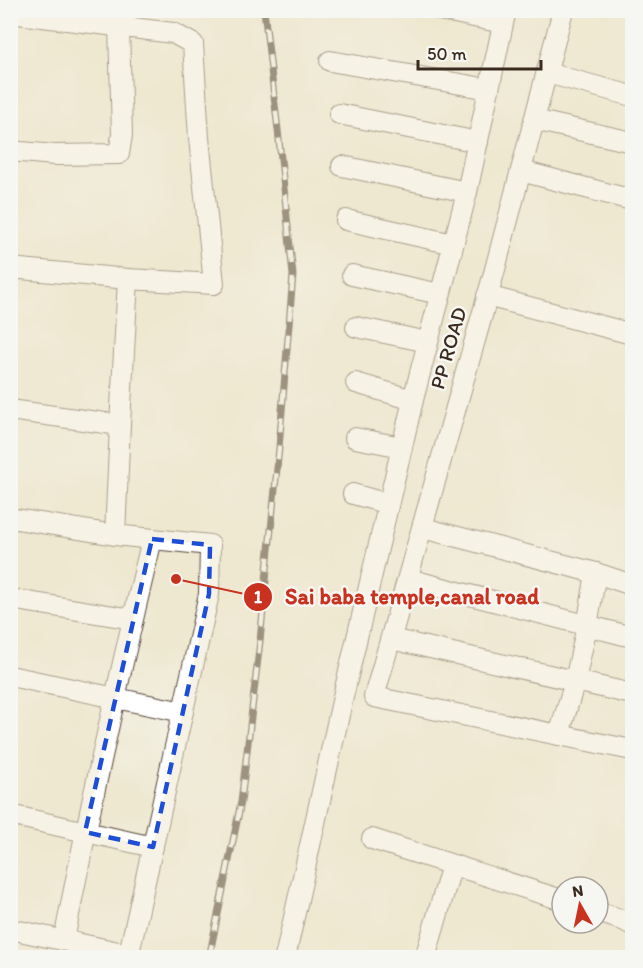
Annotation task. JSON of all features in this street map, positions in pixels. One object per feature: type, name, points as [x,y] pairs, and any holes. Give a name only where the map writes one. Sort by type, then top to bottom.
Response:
[{"type":"street","points":[[285,957],[388,504],[467,192],[505,17],[440,10]]},
{"type":"street","name":"PP ROAD","points":[[559,735],[374,697],[487,296],[563,10]]},
{"type":"street","points":[[10,13],[173,33],[193,44],[199,138],[214,284],[10,268]]},
{"type":"street","points":[[10,151],[55,155],[119,154],[122,135],[119,26]]},
{"type":"street","points":[[330,61],[489,89]]},
{"type":"street","points":[[547,73],[633,96]]},
{"type":"street","points":[[339,114],[478,142]]},
{"type":"street","points":[[534,120],[633,142]]},
{"type":"street","points":[[342,166],[467,192]]},
{"type":"street","points":[[521,171],[633,200]]},
{"type":"street","points":[[346,220],[453,244]]},
{"type":"street","points":[[351,274],[440,294]]},
{"type":"street","points":[[115,535],[128,279]]},
{"type":"street","points":[[487,296],[633,334]]},
{"type":"street","points":[[356,327],[428,342]]},
{"type":"street","points":[[356,383],[413,400]]},
{"type":"street","points":[[10,410],[120,425]]},
{"type":"street","points":[[355,438],[402,447]]},
{"type":"street","points":[[353,494],[388,504]]},
{"type":"street","points":[[10,518],[115,535],[210,545],[209,594],[128,956],[10,929]]},
{"type":"street","points":[[423,528],[596,573],[633,585]]},
{"type":"street","points":[[64,940],[114,698],[152,539]]},
{"type":"street","points":[[596,573],[575,681],[559,735],[633,750]]},
{"type":"street","points":[[408,579],[633,638]]},
{"type":"street","points":[[10,599],[133,619]]},
{"type":"street","points":[[391,639],[633,694]]},
{"type":"street","points":[[10,676],[183,712]]},
{"type":"street","points":[[10,815],[153,847]]},
{"type":"street","points":[[372,839],[550,896]]},
{"type":"street","points":[[425,957],[452,865]]},
{"type":"street","points":[[610,916],[633,925]]},
{"type":"highlighted area","points":[[152,539],[210,545],[209,594],[153,847],[85,832]]},
{"type":"railway","points":[[209,958],[241,802],[260,641],[293,275],[264,10]]},
{"type":"place","name":"Sai baba temple,canal road","points":[[176,579]]}]
